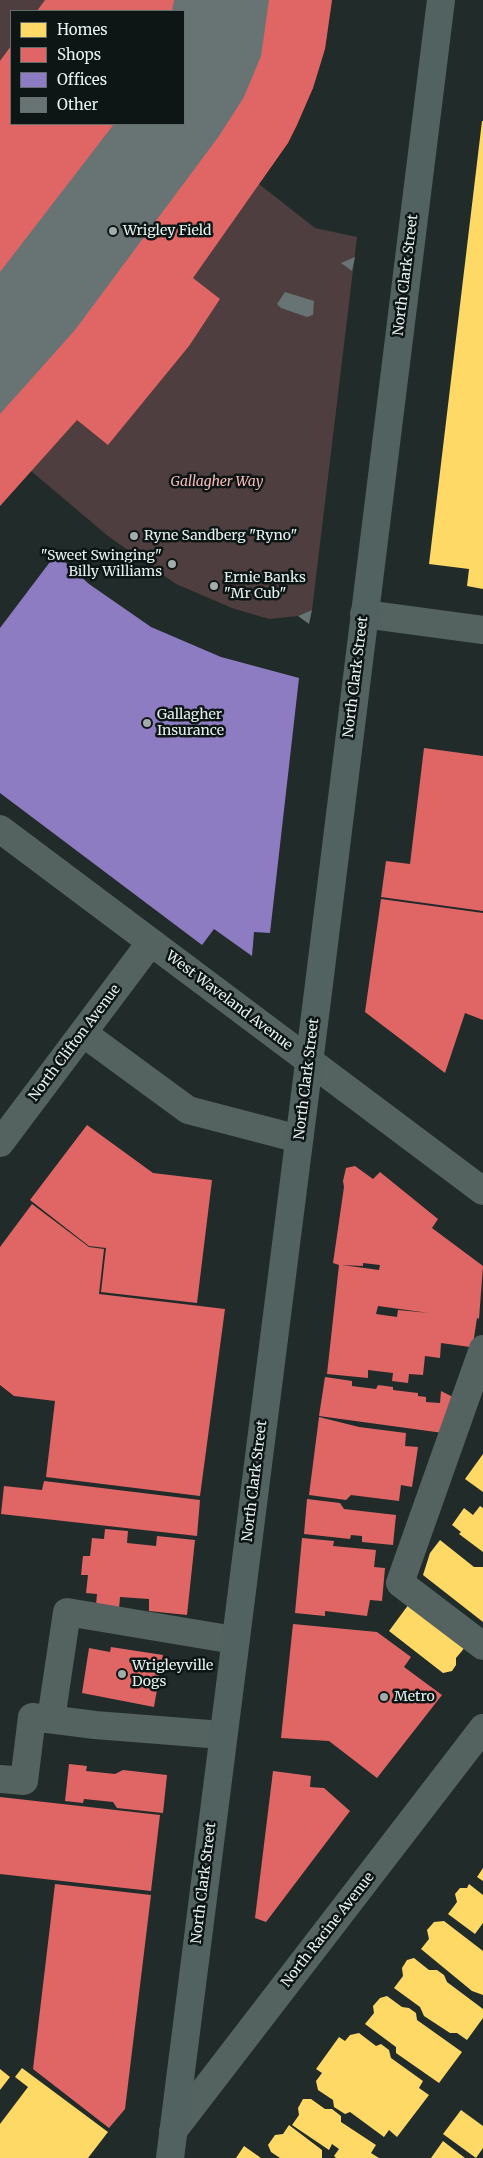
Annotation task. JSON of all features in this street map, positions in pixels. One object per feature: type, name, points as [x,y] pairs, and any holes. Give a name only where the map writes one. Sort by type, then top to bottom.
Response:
[{"type":"main road","name":"North Clark Street","points":[[170,2158],[441,0]]},
{"type":"street","points":[[364,614],[483,630]]},
{"type":"street","name":"West Waveland Avenue","points":[[0,828],[483,1191]]},
{"type":"street","name":"North Clifton Avenue","points":[[0,1143],[151,942]]},
{"type":"street","points":[[82,1033],[188,1110],[299,1139]]},
{"type":"street","points":[[483,1349],[400,1583],[483,1646]]},
{"type":"street","points":[[51,1719],[67,1612],[234,1640]]},
{"type":"street","points":[[0,1779],[24,1781],[32,1717],[95,1725],[222,1735]]},
{"type":"street","name":"North Racine Avenue","points":[[173,2131],[483,1728]]},
{"type":"green space","name":"Gallagher Way","points":[[0,0],[332,0],[325,49],[313,88],[288,143],[259,184],[315,228],[357,237],[312,610],[298,616],[269,619],[232,608],[176,584],[108,536],[31,471],[0,506]]},
{"type":"building: Homes","points":[[482,121],[483,589],[467,586],[469,569],[429,564]]},
{"type":"building: Homes","points":[[483,1454],[483,1492],[465,1479]]},
{"type":"building: Homes","points":[[480,1506],[483,1508],[483,1552],[459,1534],[461,1532],[452,1525],[464,1508],[473,1515]]},
{"type":"building: Homes","points":[[440,1540],[474,1567],[483,1567],[483,1622],[423,1575],[430,1553]]},
{"type":"building: Homes","points":[[409,1604],[466,1646],[456,1658],[456,1665],[452,1671],[443,1673],[389,1631]]},
{"type":"building: Homes","points":[[483,1868],[483,1881],[477,1877]]},
{"type":"building: Homes","points":[[469,1884],[483,1895],[483,1923],[475,1934],[448,1914],[457,1902],[455,1894],[460,1888],[467,1888]]},
{"type":"building: Homes","points":[[444,1921],[483,1951],[483,1995],[472,1991],[421,1949],[429,1939],[427,1930],[434,1922]]},
{"type":"building: Homes","points":[[414,1958],[429,1970],[437,1970],[444,1975],[447,1982],[483,2009],[483,2018],[467,2040],[457,2033],[450,2033],[424,2016],[420,2007],[394,1988],[403,1976],[402,1968],[407,1960]]},
{"type":"building: Homes","points":[[387,1996],[402,2007],[409,2008],[416,2013],[417,2020],[462,2052],[439,2083],[396,2053],[396,2047],[365,2024],[374,2013],[373,2006],[380,1998]]},
{"type":"building: Homes","points":[[359,2033],[376,2046],[381,2044],[389,2050],[391,2058],[423,2081],[419,2088],[429,2095],[397,2137],[389,2130],[384,2137],[350,2112],[345,2114],[334,2107],[333,2100],[318,2090],[316,2081],[322,2073],[316,2069],[339,2037],[345,2041],[350,2035]]},
{"type":"building: Homes","points":[[22,2068],[108,2132],[88,2158],[0,2158],[0,2124],[28,2087],[15,2077]]},
{"type":"building: Homes","points":[[0,2069],[10,2077],[0,2090]]},
{"type":"building: Homes","points":[[303,2099],[311,2099],[325,2109],[332,2109],[341,2116],[341,2122],[376,2145],[371,2153],[379,2158],[336,2158],[334,2156],[339,2149],[332,2144],[329,2150],[292,2125],[299,2115],[298,2108]]},
{"type":"building: Homes","points":[[461,2110],[483,2126],[483,2148],[476,2158],[443,2134]]},
{"type":"building: Homes","points":[[289,2125],[322,2150],[322,2158],[280,2158],[271,2152],[268,2145],[275,2135],[283,2134]]},
{"type":"building: Homes","points":[[443,2141],[465,2158],[431,2158]]},
{"type":"building: Homes","points":[[244,2146],[261,2158],[236,2158]]},
{"type":"building: Shops","name":"Wrigley Field","points":[[45,0],[332,0],[325,49],[313,88],[288,143],[193,278],[220,299],[189,346],[108,445],[77,420],[0,506],[0,61],[10,47],[10,125],[185,125],[185,10],[38,10]]},
{"type":"building: Shops","points":[[424,748],[483,756],[483,911],[381,897],[386,861],[410,864]]},
{"type":"building: Shops","points":[[381,899],[483,913],[483,1020],[465,1013],[445,1073],[365,1012]]},
{"type":"building: Shops","points":[[87,1125],[153,1173],[212,1180],[197,1303],[101,1292],[106,1248],[89,1246],[30,1200]]},
{"type":"building: Shops","points":[[355,1166],[373,1179],[380,1172],[438,1219],[432,1228],[483,1266],[479,1319],[477,1318],[473,1344],[470,1347],[441,1343],[440,1358],[425,1356],[423,1375],[409,1374],[408,1383],[392,1381],[393,1373],[368,1370],[368,1378],[327,1374],[339,1265],[333,1263],[346,1168]],"holes":[[[363,1263],[380,1265],[379,1270],[342,1265],[363,1266]],[[378,1306],[429,1313],[398,1310],[397,1317],[376,1314]]]},
{"type":"building: Shops","points":[[32,1204],[89,1247],[104,1249],[99,1294],[225,1309],[200,1496],[46,1477],[55,1401],[14,1396],[0,1385],[0,1247]]},
{"type":"building: Shops","points":[[325,1377],[352,1381],[352,1386],[376,1389],[378,1385],[393,1387],[393,1390],[418,1393],[418,1396],[426,1397],[426,1402],[440,1403],[441,1391],[457,1399],[443,1433],[319,1416]]},
{"type":"building: Shops","points":[[319,1417],[359,1427],[406,1433],[405,1446],[418,1447],[412,1487],[401,1485],[399,1501],[351,1495],[346,1500],[309,1495]]},
{"type":"building: Shops","points":[[44,1481],[200,1500],[197,1536],[1,1514],[4,1486],[42,1490]]},
{"type":"building: Shops","points":[[307,1499],[340,1503],[344,1509],[396,1515],[393,1545],[362,1542],[362,1536],[351,1535],[350,1539],[304,1534]]},
{"type":"building: Shops","points":[[105,1529],[128,1531],[127,1543],[156,1546],[157,1536],[195,1540],[187,1615],[149,1611],[149,1599],[120,1597],[119,1609],[96,1605],[97,1594],[86,1593],[88,1575],[81,1575],[83,1556],[90,1556],[92,1538],[104,1539]]},
{"type":"building: Shops","points":[[302,1538],[334,1541],[333,1546],[376,1550],[374,1567],[385,1568],[382,1601],[370,1600],[367,1616],[325,1611],[325,1616],[295,1613]]},
{"type":"building: Shops","name":"Metro","points":[[293,1624],[377,1632],[411,1657],[404,1667],[442,1695],[377,1778],[329,1741],[281,1738]]},
{"type":"building: Shops","name":"Wrigleyville Dogs","points":[[111,1647],[163,1655],[154,1707],[82,1693],[89,1648],[110,1652]]},
{"type":"building: Shops","points":[[69,1764],[87,1766],[86,1771],[115,1774],[123,1770],[167,1775],[163,1813],[117,1808],[113,1802],[84,1799],[83,1803],[65,1801]]},
{"type":"building: Shops","points":[[273,1771],[311,1776],[310,1787],[324,1788],[350,1811],[266,1922],[255,1918]]},
{"type":"building: Shops","points":[[0,1797],[160,1815],[151,1891],[0,1874]]},
{"type":"building: Shops","points":[[55,1884],[151,1895],[125,2109],[109,2128],[33,2069]]},
{"type":"building: Offices","name":"Gallagher Insurance","points":[[56,554],[89,584],[151,627],[221,657],[299,678],[270,933],[254,932],[252,956],[214,929],[202,945],[0,793],[0,628]]},
{"type":"building: Other","points":[[174,0],[269,0],[261,56],[244,97],[219,136],[75,330],[0,414],[0,272],[113,125],[185,125],[185,10],[172,10]]},
{"type":"building: Other","points":[[355,257],[352,271],[341,263]]},
{"type":"building: Other","points":[[285,292],[314,301],[313,315],[307,317],[281,308],[277,304]]},
{"type":"building: Other","points":[[312,610],[309,624],[298,616]]},
{"type":"place","name":"Wrigley Field","points":[[113,231]]},
{"type":"place","name":"Ryne Sandberg \"Ryno\"","points":[[134,536]]},
{"type":"place","name":"\"Sweet Swinging\" Billy Williams","points":[[172,564]]},
{"type":"place","name":"Ernie Banks \"Mr Cub\"","points":[[214,586]]},
{"type":"place","name":"Gallagher Insurance","points":[[147,723]]},
{"type":"place","name":"Wrigleyville Dogs","points":[[122,1674]]},
{"type":"place","name":"Metro","points":[[384,1697]]}]
